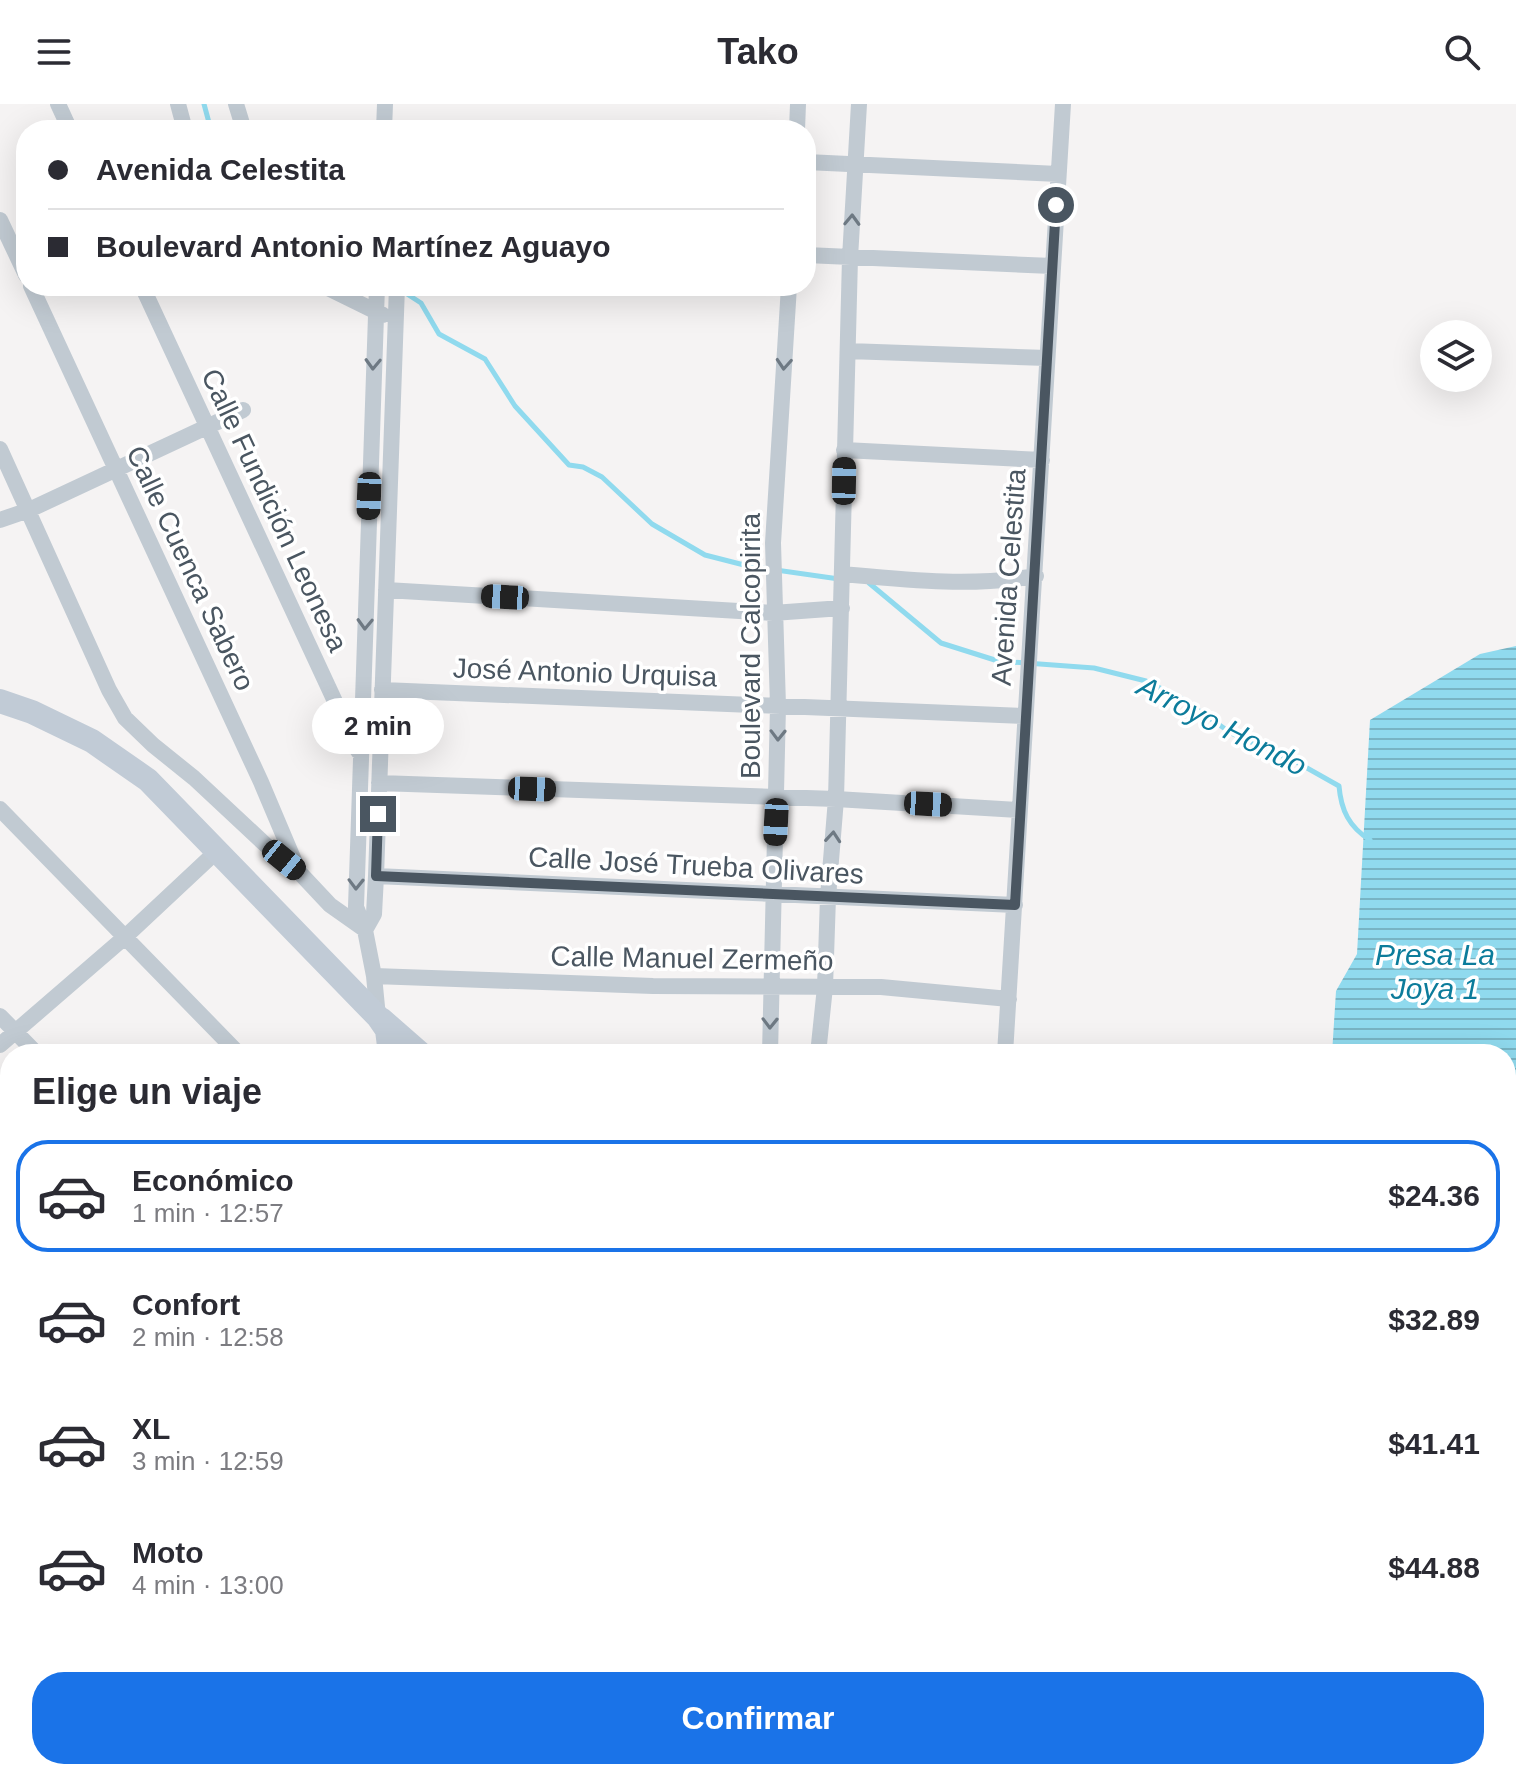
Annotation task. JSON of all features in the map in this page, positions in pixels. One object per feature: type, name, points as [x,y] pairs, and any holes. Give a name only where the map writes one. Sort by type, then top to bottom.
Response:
[{"type":"street","points":[[819,1044],[836,799],[850,258],[859,104]]},
{"type":"street","name":"Avenida Celestita","points":[[1006,1044],[1063,104]]},
{"type":"street","points":[[816,162],[1058,174]]},
{"type":"street","points":[[0,220],[16,254]]},
{"type":"street","points":[[816,256],[1052,266]]},
{"type":"street","name":"Calle Cuenca Sabero","points":[[36,296],[267,794],[299,872]]},
{"type":"street","name":"Calle Fundición Leonesa","points":[[147,296],[360,756]]},
{"type":"street","points":[[344,296],[396,321]]},
{"type":"street","points":[[376,296],[356,907],[365,930],[378,1017]]},
{"type":"street","points":[[365,930],[374,914],[376,876],[397,296]]},
{"type":"street","name":"Boulevard Calcopirita","points":[[770,1044],[778,706],[773,543],[788,296]]},
{"type":"street","points":[[848,351],[1047,358]]},
{"type":"street","points":[[0,520],[29,510],[243,410]]},
{"type":"street","points":[[0,449],[109,690],[125,718],[299,872],[330,905],[365,930]]},
{"type":"street","points":[[844,450],[1042,460]]},
{"type":"street","points":[[386,590],[773,613],[842,589],[1005,581],[1036,576]]},
{"type":"street","name":"José Antonio Urquisa","points":[[382,690],[838,706],[1025,716]]},
{"type":"street","points":[[0,701],[44,718],[115,755],[148,780],[378,1017],[387,1030],[389,1044]]},
{"type":"street","points":[[379,783],[836,799],[1019,810]]},
{"type":"street","points":[[0,809],[229,1044]]},
{"type":"street","points":[[1,1044],[125,937],[218,850]]},
{"type":"street","name":"Calle José Trueba Olivares","points":[[376,876],[1015,905]]},
{"type":"street","name":"Calle Manuel Zermeño","points":[[374,976],[653,986],[881,987],[1009,999]]},
{"type":"street","points":[[0,1016],[27,1044]]},
{"type":"street","points":[[378,1017],[410,1044]]},
{"type":"water","name":"Presa La Joya 1","points":[[1516,646],[1516,1044],[1333,1044],[1336,991],[1357,954],[1370,720],[1480,654]]},
{"type":"waterway","name":"Arroyo Hondo","points":[[204,104],[208,120]]},
{"type":"waterway","name":"Arroyo Hondo","points":[[410,296],[421,303],[439,334],[485,359],[515,406],[569,465],[583,467],[602,477],[652,524],[705,555],[748,566],[839,579]]},
{"type":"waterway","name":"Arroyo Hondo","points":[[869,583],[941,643],[998,661],[1094,668],[1146,681],[1182,699],[1231,733],[1300,764],[1339,786],[1347,817],[1370,840]]},
{"type":"route","points":[[378,814],[376,876],[1015,905],[1056,205]]}]
